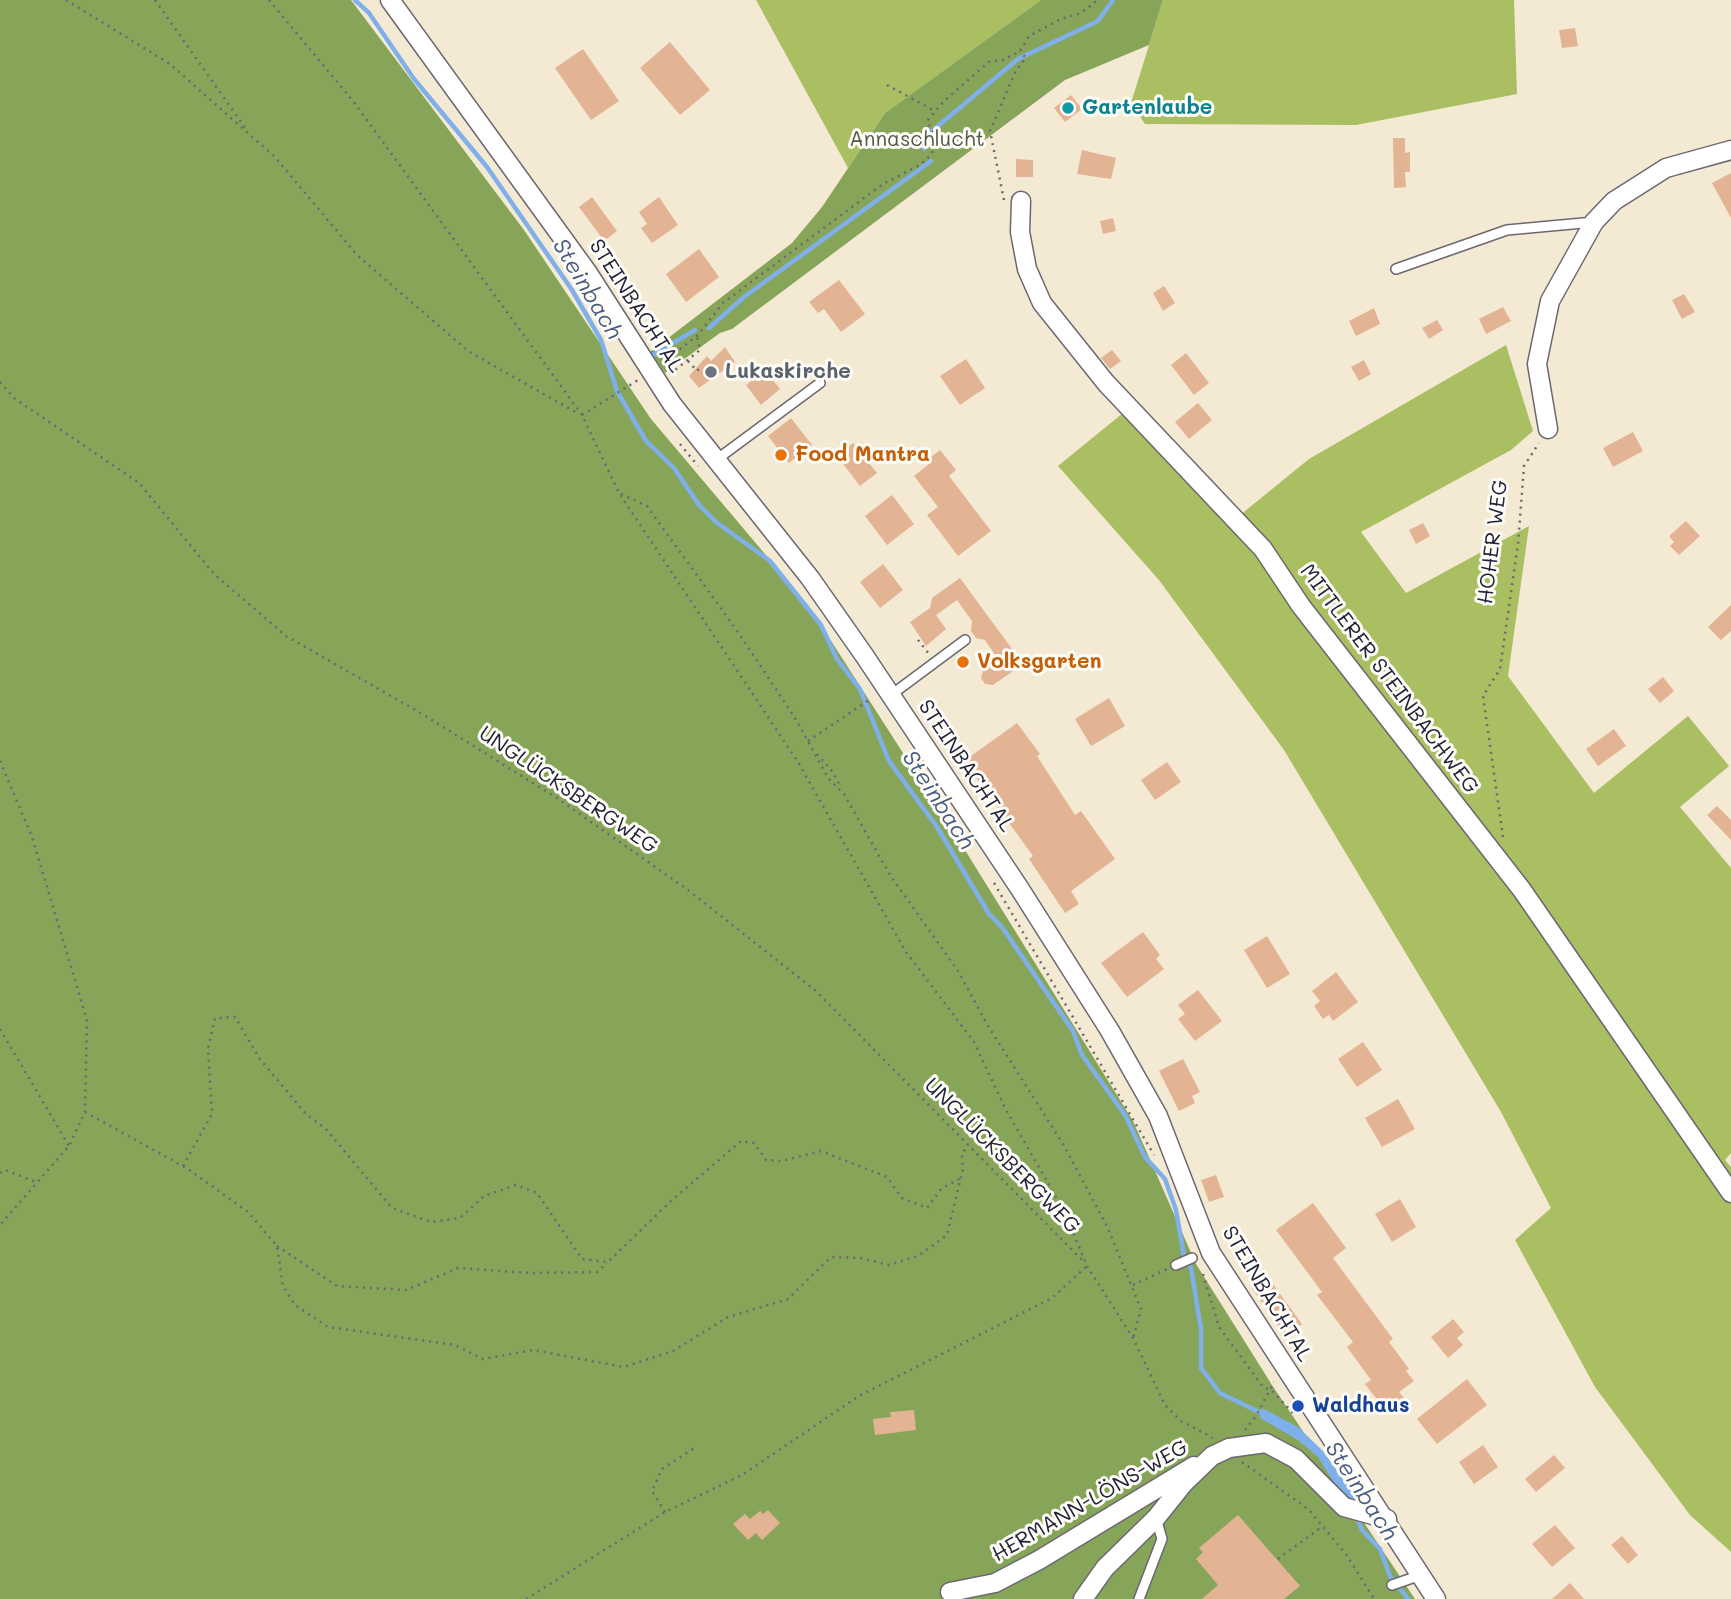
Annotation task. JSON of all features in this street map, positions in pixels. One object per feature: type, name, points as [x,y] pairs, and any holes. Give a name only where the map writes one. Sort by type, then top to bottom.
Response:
[{"type":"street","name":"STEINBACHTAL","points":[[390,0],[588,273],[709,465],[810,578],[891,695],[1110,1031],[1158,1116],[1211,1252],[1387,1519],[1436,1599]]},
{"type":"street","points":[[1548,429],[1537,364],[1550,301],[1594,222],[1614,201],[1666,168],[1731,150]]},
{"type":"street","name":"MITTLERER STEINBACHWEG","points":[[1013,204],[1027,269],[1042,303],[1106,383],[1263,549],[1301,606],[1515,881],[1731,1193]]},
{"type":"street","name":"HERMANN-LÖNS-WEG","points":[[950,1592],[995,1583],[1039,1560],[1157,1486],[1229,1448],[1266,1443],[1296,1459],[1343,1507],[1387,1519]]},
{"type":"street","points":[[1083,1599],[1105,1568],[1156,1518],[1212,1456]]},
{"type":"lane","points":[[1395,269],[1507,230],[1594,222]]},
{"type":"lane","points":[[709,465],[820,383]]},
{"type":"lane","points":[[891,695],[965,640]]},
{"type":"lane","points":[[1176,1265],[1192,1258]]},
{"type":"lane","points":[[1139,1599],[1162,1539],[1156,1518]]},
{"type":"lane","points":[[1396,1584],[1420,1575]]},
{"type":"path","points":[[66,0],[170,64],[275,157],[357,255],[468,351],[582,415]]},
{"type":"path","points":[[155,0],[250,135]]},
{"type":"path","points":[[269,0],[352,101],[582,415],[619,493],[798,762],[906,952],[974,1042],[1005,1108],[1065,1211],[1087,1266],[1133,1338],[1165,1405],[1181,1421],[1229,1448],[1238,1460],[1308,1509],[1346,1554],[1374,1599]]},
{"type":"path","points":[[651,372],[697,336],[723,303],[883,184],[919,165],[932,153],[934,134],[927,121],[990,61],[1003,60],[1020,51],[1029,36],[1061,19],[1081,13],[1098,0]]},
{"type":"path","points":[[1013,204],[998,184],[990,131],[1016,70],[1026,58],[1020,51]]},
{"type":"path","points":[[887,85],[935,111]]},
{"type":"path","points":[[676,370],[700,350],[697,336]]},
{"type":"path","points":[[688,361],[697,371],[700,368]]},
{"type":"path","points":[[582,415],[612,393],[639,379],[646,390]]},
{"type":"path","name":"UNGLÜCKSBERGWEG","points":[[0,383],[14,398],[139,484],[214,574],[286,636],[419,712],[557,798],[731,923],[816,990],[1056,1231],[1087,1266]]},
{"type":"path","name":"HOHER WEG","points":[[1504,843],[1483,696],[1500,669],[1518,544],[1524,466],[1548,429]]},
{"type":"path","points":[[678,441],[709,465]]},
{"type":"path","points":[[619,493],[646,506],[740,635],[808,741],[828,778],[842,791]]},
{"type":"path","points":[[918,640],[924,648]]},
{"type":"path","points":[[808,741],[868,701]]},
{"type":"path","points":[[813,750],[833,772],[874,850],[958,971],[988,1026],[1063,1144],[1107,1226],[1133,1285],[1141,1309],[1133,1338]]},
{"type":"path","points":[[0,761],[32,837],[87,1020],[85,1112],[69,1146],[0,1225]]},
{"type":"path","points":[[990,874],[1158,1162]]},
{"type":"path","points":[[183,1166],[212,1114],[208,1049],[215,1017],[235,1017],[260,1059],[306,1114],[325,1128],[392,1209],[431,1222],[460,1218],[484,1196],[516,1185],[537,1194],[582,1259],[608,1262]]},
{"type":"path","points":[[0,1029],[69,1146]]},
{"type":"path","points":[[85,1112],[183,1166],[248,1212],[277,1246],[337,1286],[406,1290],[458,1268],[530,1273],[597,1272],[671,1201],[741,1141],[754,1143],[766,1160],[782,1161],[821,1151],[887,1177],[902,1198],[927,1208],[941,1189],[961,1178]]},
{"type":"path","points":[[277,1246],[282,1286],[295,1306],[328,1327],[455,1345],[483,1359],[533,1350],[624,1367],[673,1352],[728,1317],[788,1299],[831,1257],[861,1258],[889,1265],[918,1256],[947,1235],[961,1178],[962,1154],[968,1145]]},
{"type":"path","points":[[0,1173],[5,1170],[37,1182]]},
{"type":"path","points":[[1133,1285],[1176,1265]]},
{"type":"path","points":[[526,1599],[666,1512],[741,1475],[859,1396],[1052,1298],[1087,1266]]},
{"type":"path","points":[[1256,1416],[1285,1367]]},
{"type":"path","points":[[666,1512],[652,1492],[662,1469],[696,1447]]},
{"type":"path","points":[[1278,1559],[1323,1526]]},
{"type":"green space","points":[[0,0],[351,0],[524,230],[651,419],[808,605],[955,834],[1133,1121],[1196,1264],[1272,1385],[1415,1599],[0,1599]]},
{"type":"green space","points":[[756,0],[1041,0],[885,113],[848,168]]},
{"type":"green space","name":"Annaschlucht","points":[[1041,0],[1163,0],[1149,45],[1065,80],[732,329],[720,333],[665,373],[650,352],[792,243],[822,207],[885,113]]},
{"type":"green space","points":[[1163,0],[1514,0],[1517,94],[1356,125],[1145,124],[1131,103]]},
{"type":"green space","points":[[1506,345],[1533,431],[1511,450],[1361,532],[1406,593],[1529,526],[1508,676],[1594,793],[1688,716],[1729,766],[1680,807],[1731,868],[1731,1153],[1725,1160],[1731,1167],[1731,1552],[1690,1515],[1595,1387],[1515,1240],[1551,1208],[1501,1112],[1284,750],[1159,580],[1058,466],[1128,409],[1239,516],[1309,459]]},
{"type":"water","points":[[1262,1408],[1298,1427],[1323,1451],[1357,1499],[1345,1500],[1318,1457],[1298,1440],[1260,1418]]},
{"type":"building","points":[[1575,28],[1578,46],[1562,48],[1559,30]]},
{"type":"building","points":[[670,42],[710,90],[680,115],[640,68]]},
{"type":"building","points":[[583,49],[619,101],[591,120],[555,68]]},
{"type":"building","name":"Gartenlaube","points":[[1071,95],[1082,109],[1065,122],[1054,108]]},
{"type":"building","points":[[1393,138],[1405,138],[1405,153],[1410,152],[1410,172],[1405,172],[1406,187],[1394,188]]},
{"type":"building","points":[[1082,150],[1116,158],[1111,179],[1077,174]]},
{"type":"building","points":[[1016,159],[1033,160],[1033,177],[1016,177]]},
{"type":"building","points":[[1731,173],[1731,218],[1712,183]]},
{"type":"building","points":[[592,197],[617,231],[604,241],[579,207]]},
{"type":"building","points":[[659,197],[678,225],[652,243],[641,228],[647,224],[639,212]]},
{"type":"building","points":[[1113,218],[1116,231],[1103,234],[1100,221]]},
{"type":"building","points":[[699,249],[719,277],[686,302],[666,274]]},
{"type":"building","points":[[839,280],[865,314],[841,332],[824,309],[818,313],[809,302]]},
{"type":"building","points":[[1164,286],[1175,303],[1163,311],[1153,293]]},
{"type":"building","points":[[1684,294],[1695,312],[1682,319],[1672,300]]},
{"type":"building","points":[[1503,307],[1511,321],[1486,334],[1479,319]]},
{"type":"building","points":[[1374,308],[1380,324],[1356,336],[1349,321]]},
{"type":"building","points":[[1437,320],[1443,330],[1429,339],[1422,328]]},
{"type":"building","name":"Lukaskirche","points":[[725,347],[735,362],[699,388],[689,376],[707,356],[711,361]]},
{"type":"building","points":[[1112,350],[1121,361],[1110,369],[1101,358]]},
{"type":"building","points":[[1186,353],[1209,383],[1194,395],[1171,365]]},
{"type":"building","points":[[966,359],[985,388],[960,405],[940,376]]},
{"type":"building","points":[[1364,360],[1371,374],[1359,381],[1351,367]]},
{"type":"building","points":[[765,370],[780,389],[761,405],[746,385]]},
{"type":"building","points":[[1198,403],[1212,420],[1189,439],[1175,422]]},
{"type":"building","points":[[791,418],[812,445],[789,463],[768,436]]},
{"type":"building","points":[[1633,432],[1643,451],[1613,467],[1603,448]]},
{"type":"building","points":[[853,443],[877,473],[860,486],[837,456]]},
{"type":"building","points":[[940,450],[956,470],[949,476],[991,531],[958,556],[927,515],[938,507],[914,476],[930,463],[927,460]]},
{"type":"building","points":[[892,495],[914,524],[887,545],[865,516]]},
{"type":"building","points":[[1686,521],[1700,536],[1679,555],[1670,546],[1674,542],[1669,536]]},
{"type":"building","points":[[1423,523],[1430,536],[1416,544],[1409,530]]},
{"type":"building","points":[[883,564],[903,590],[880,608],[860,582]]},
{"type":"building","points":[[960,578],[1023,664],[993,685],[985,684],[981,678],[983,671],[999,661],[985,640],[976,638],[971,631],[972,621],[957,600],[936,615],[946,629],[926,646],[910,622],[930,608],[932,598]]},
{"type":"building","points":[[1731,605],[1731,631],[1721,640],[1708,627]]},
{"type":"building","points":[[1663,677],[1674,691],[1660,703],[1648,689]]},
{"type":"building","points":[[1109,698],[1125,726],[1091,746],[1075,719]]},
{"type":"building","points":[[1017,723],[1040,754],[1037,756],[1075,815],[1081,811],[1115,859],[1071,891],[1079,904],[1065,913],[1029,859],[1033,856],[964,761]]},
{"type":"building","points":[[1614,729],[1626,746],[1598,766],[1586,749]]},
{"type":"building","points":[[1167,762],[1181,782],[1155,800],[1141,780]]},
{"type":"building","points":[[1717,806],[1731,820],[1731,840],[1707,815]]},
{"type":"building","points":[[1143,932],[1160,955],[1156,959],[1164,969],[1127,997],[1101,963]]},
{"type":"building","points":[[1267,936],[1290,974],[1267,988],[1244,950]]},
{"type":"building","points":[[1336,972],[1358,1002],[1333,1021],[1329,1015],[1323,1019],[1314,1006],[1320,1001],[1312,991]]},
{"type":"building","points":[[1198,990],[1222,1021],[1195,1041],[1178,1019],[1185,1014],[1178,1005]]},
{"type":"building","points":[[1363,1042],[1382,1070],[1357,1087],[1338,1059]]},
{"type":"building","points":[[1183,1059],[1200,1092],[1192,1096],[1195,1103],[1179,1111],[1159,1071]]},
{"type":"building","points":[[1398,1099],[1415,1129],[1382,1147],[1365,1118]]},
{"type":"building","points":[[1216,1175],[1224,1197],[1209,1202],[1201,1180]]},
{"type":"building","points":[[1400,1199],[1416,1227],[1392,1242],[1375,1214]]},
{"type":"building","points":[[1313,1203],[1346,1248],[1333,1258],[1393,1339],[1389,1342],[1409,1369],[1406,1371],[1414,1381],[1399,1392],[1404,1398],[1387,1412],[1365,1384],[1371,1380],[1347,1347],[1353,1342],[1317,1295],[1322,1292],[1276,1230]]},
{"type":"building","points":[[1267,1276],[1302,1324],[1285,1336],[1251,1287]]},
{"type":"building","points":[[1453,1319],[1464,1332],[1457,1338],[1463,1345],[1448,1358],[1431,1337]]},
{"type":"building","points":[[1467,1379],[1487,1405],[1437,1444],[1417,1419]]},
{"type":"building","points":[[914,1410],[916,1430],[875,1435],[873,1419],[891,1417],[890,1412]]},
{"type":"building","points":[[1483,1445],[1498,1467],[1474,1484],[1459,1462]]},
{"type":"building","points":[[1554,1455],[1565,1468],[1536,1492],[1525,1479]]},
{"type":"building","points":[[768,1510],[780,1523],[762,1540],[756,1533],[748,1540],[733,1524],[745,1514],[750,1519],[760,1511],[763,1514]]},
{"type":"building","points":[[1238,1515],[1300,1586],[1284,1599],[1202,1599],[1218,1585],[1196,1559],[1203,1552],[1199,1548]]},
{"type":"building","points":[[1555,1525],[1575,1548],[1552,1567],[1532,1544]]},
{"type":"building","points":[[1622,1536],[1638,1555],[1628,1564],[1611,1545]]},
{"type":"building","points":[[1570,1583],[1584,1599],[1552,1599]]},
{"type":"waterway","name":"Steinbach","points":[[355,0],[369,13],[414,79],[487,167],[572,290],[601,340],[617,391],[646,441],[674,468],[699,505],[716,522],[770,561],[821,625],[837,659],[860,689],[889,761],[937,827],[989,914],[1002,927],[1073,1031],[1082,1055],[1125,1115],[1145,1157],[1165,1179],[1176,1210],[1184,1256],[1191,1268],[1201,1329],[1201,1368],[1220,1393],[1265,1415]]},
{"type":"waterway","points":[[924,149],[926,136],[1018,59],[1098,21],[1113,0]]},
{"type":"waterway","points":[[709,328],[744,297],[931,161]]},
{"type":"waterway","points":[[648,358],[695,330]]},
{"type":"waterway","name":"Steinbach","points":[[1357,1517],[1362,1530],[1380,1549],[1390,1576],[1408,1599]]},
{"type":"place","name":"Gartenlaube","points":[[1068,108]]},
{"type":"place","name":"Lukaskirche","points":[[711,372]]},
{"type":"place","name":"Food Mantra","points":[[781,455]]},
{"type":"place","name":"Volksgarten","points":[[963,662]]},
{"type":"place","name":"Waldhaus","points":[[1298,1406]]}]
